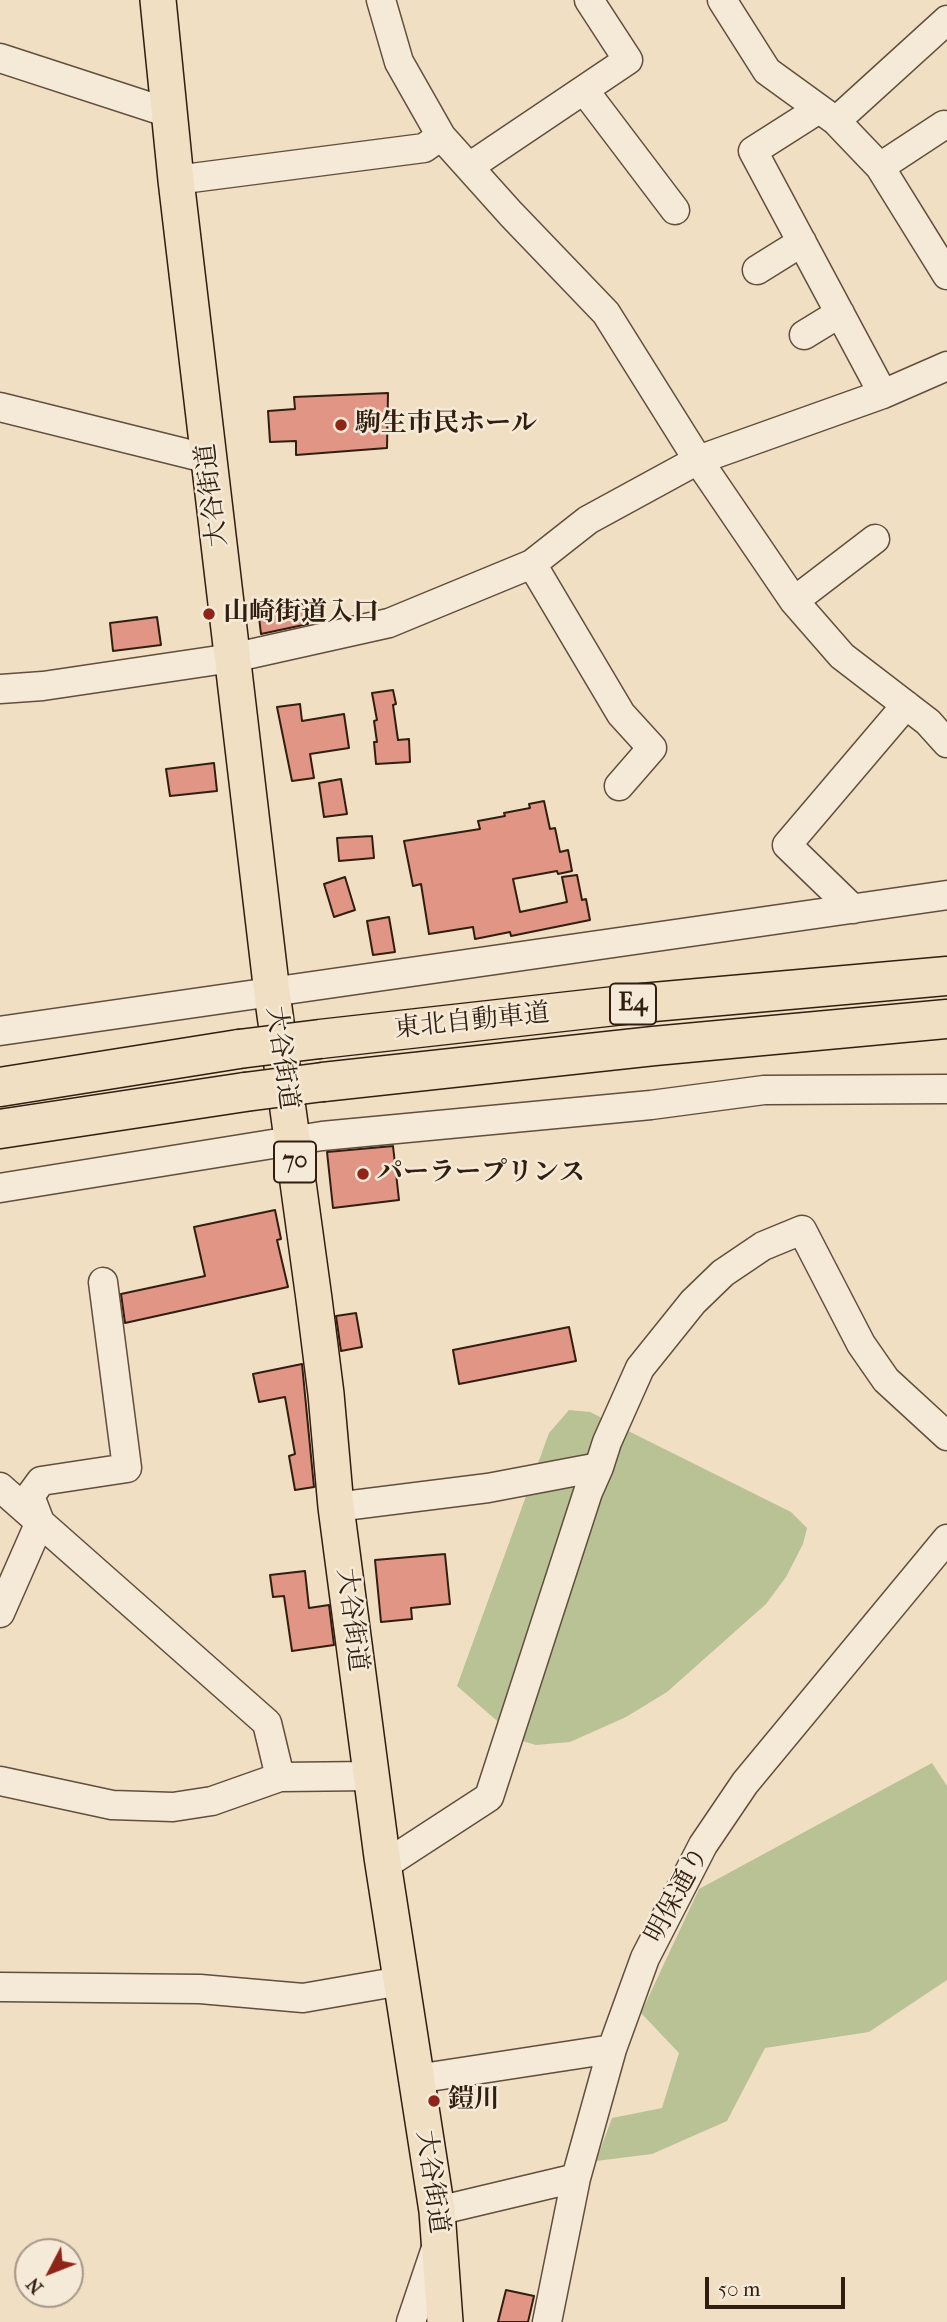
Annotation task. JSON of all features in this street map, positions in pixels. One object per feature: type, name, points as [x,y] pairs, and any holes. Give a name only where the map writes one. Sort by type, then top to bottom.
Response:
[{"type":"highway","name":"東北自動車道","points":[[0,1087],[239,1049],[320,1039],[629,1005],[947,976]]},
{"type":"highway","name":"東北自動車道","points":[[0,1129],[323,1082],[654,1046],[947,1019]]},
{"type":"main road","name":"大谷街道","points":[[158,0],[176,180],[272,993],[326,1394],[336,1507],[383,1866],[438,2225],[445,2322]]},
{"type":"street","points":[[382,0],[399,62],[441,136],[606,313],[698,460],[794,601],[842,656],[928,722],[947,743]]},
{"type":"street","points":[[469,167],[628,60],[589,0]]},
{"type":"street","points":[[722,0],[767,71],[827,115],[880,167],[938,237],[947,275]]},
{"type":"street","points":[[883,394],[753,151],[827,115],[947,20]]},
{"type":"street","points":[[0,58],[169,113]]},
{"type":"street","points":[[584,90],[675,210]]},
{"type":"street","points":[[880,167],[944,125]]},
{"type":"street","points":[[176,180],[425,148],[441,136]]},
{"type":"street","points":[[757,270],[802,242]]},
{"type":"street","points":[[804,335],[840,313]]},
{"type":"street","points":[[0,689],[43,686],[232,658],[389,623],[532,564],[588,520],[698,460],[883,394],[947,366]]},
{"type":"street","points":[[0,407],[209,459]]},
{"type":"street","points":[[794,601],[875,539]]},
{"type":"street","points":[[532,564],[621,714],[652,748],[619,786]]},
{"type":"street","points":[[853,909],[787,845],[906,705]]},
{"type":"street","points":[[0,1031],[947,895]]},
{"type":"street","points":[[0,1188],[336,1135],[650,1105],[764,1090],[947,1089]]},
{"type":"street","points":[[383,1866],[489,1797],[588,1492],[640,1368],[693,1302],[723,1273],[763,1246],[802,1230],[861,1343],[886,1380],[947,1436]]},
{"type":"street","points":[[0,1613],[40,1522],[30,1496],[41,1481],[127,1468],[103,1282]]},
{"type":"street","points":[[336,1507],[488,1488],[600,1467]]},
{"type":"street","points":[[0,1487],[267,1723],[280,1777]]},
{"type":"street","name":"明保通り","points":[[547,2322],[576,2179],[612,2049],[645,1958],[703,1845],[745,1783],[947,1539]]},
{"type":"street","points":[[0,1781],[113,1805],[173,1807],[212,1801],[280,1777],[371,1776]]},
{"type":"street","points":[[0,1987],[200,1989],[303,1998],[401,1981]]},
{"type":"street","points":[[416,2079],[612,2049]]},
{"type":"street","points":[[411,2322],[438,2225],[576,2179]]},
{"type":"green space","points":[[569,1410],[590,1412],[791,1512],[807,1528],[803,1544],[786,1577],[766,1604],[667,1692],[626,1717],[570,1742],[536,1745],[519,1740],[457,1686],[549,1433]]},
{"type":"green space","points":[[932,1763],[947,1786],[947,1980],[869,2032],[765,2048],[727,2121],[652,2154],[596,2161],[612,2118],[662,2108],[679,2053],[641,2013],[699,1889]]},
{"type":"building","name":"駒生市民ホール","points":[[388,393],[387,448],[296,455],[296,441],[270,442],[268,411],[295,409],[294,397]]},
{"type":"building","points":[[306,604],[308,624],[261,634],[258,609]]},
{"type":"building","points":[[157,617],[161,645],[113,651],[110,623]]},
{"type":"building","points":[[393,690],[398,740],[409,739],[410,762],[376,764],[374,721],[377,720],[372,693]]},
{"type":"building","points":[[300,704],[302,721],[344,714],[349,748],[310,754],[314,778],[292,781],[277,707]]},
{"type":"building","points":[[214,763],[217,791],[170,796],[166,769]]},
{"type":"building","points":[[341,779],[347,814],[324,817],[319,783]]},
{"type":"building","points":[[544,801],[550,829],[555,828],[560,852],[568,850],[572,871],[513,879],[520,912],[567,902],[562,877],[577,875],[582,900],[586,899],[590,920],[511,936],[510,932],[475,939],[473,927],[429,934],[421,884],[413,886],[404,841],[480,829],[478,821],[505,816],[504,813],[530,808],[529,804]]},
{"type":"building","points":[[372,836],[374,858],[339,861],[337,838]]},
{"type":"building","points":[[345,877],[355,910],[334,917],[324,884]]},
{"type":"building","points":[[389,917],[395,952],[373,955],[367,921]]},
{"type":"building","name":"パーラープリンス","points":[[393,1146],[399,1200],[333,1208],[327,1152]]},
{"type":"building","points":[[275,1210],[281,1239],[277,1240],[288,1287],[125,1323],[121,1294],[205,1276],[194,1227]]},
{"type":"building","points":[[356,1313],[362,1347],[341,1351],[336,1316]]},
{"type":"building","points":[[569,1327],[576,1361],[459,1384],[453,1350]]},
{"type":"building","points":[[302,1364],[314,1487],[295,1490],[289,1456],[295,1454],[285,1397],[259,1402],[253,1374]]},
{"type":"building","points":[[445,1554],[450,1604],[411,1608],[412,1619],[381,1622],[375,1560]]},
{"type":"building","points":[[305,1571],[309,1608],[329,1605],[334,1645],[292,1651],[284,1596],[273,1597],[270,1575]]},
{"type":"building","points":[[506,2290],[534,2296],[528,2322],[498,2322]]},
{"type":"place","name":"駒生市民ホール","points":[[341,425]]},
{"type":"place","name":"山崎街道入口","points":[[209,614]]},
{"type":"place","name":"パーラープリンス","points":[[363,1174]]},
{"type":"place","name":"鎧川","points":[[434,2101]]}]
